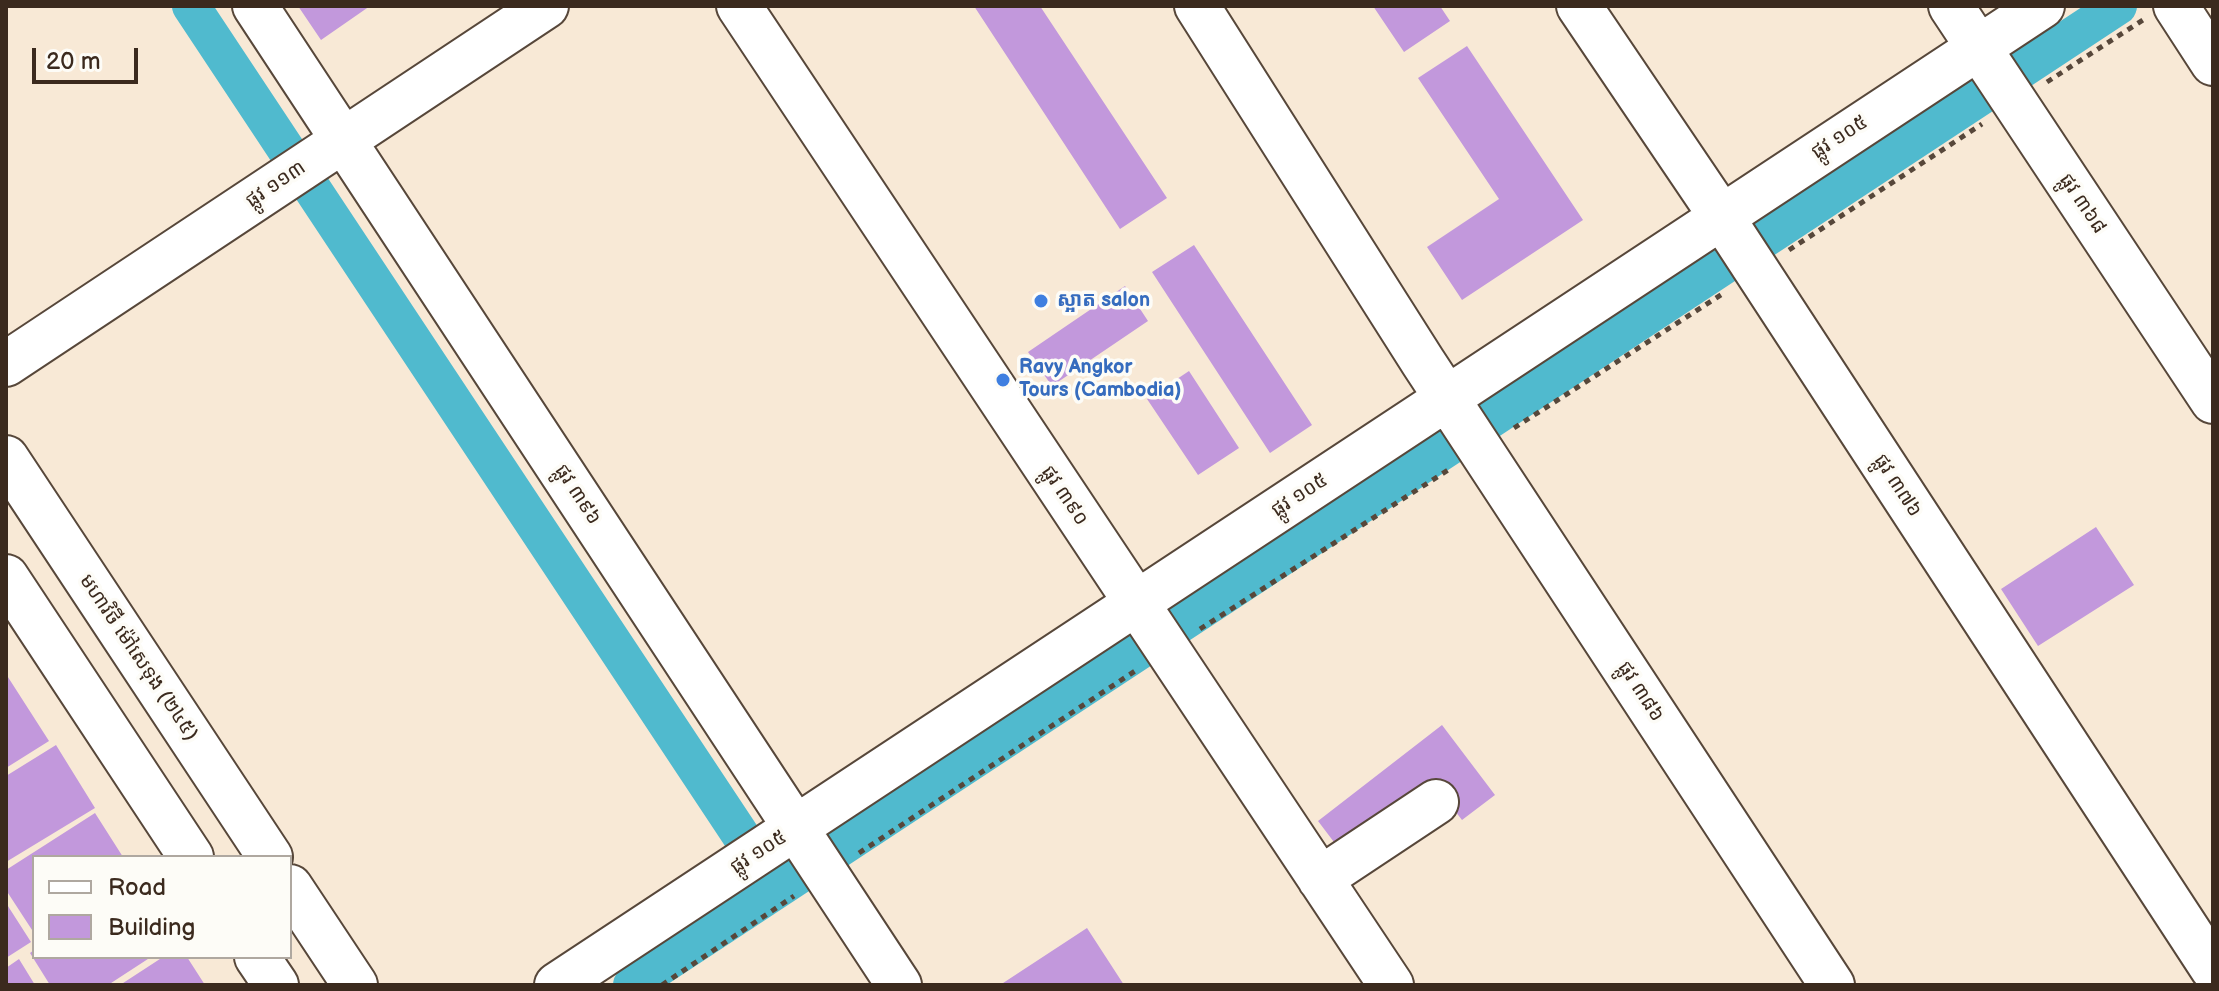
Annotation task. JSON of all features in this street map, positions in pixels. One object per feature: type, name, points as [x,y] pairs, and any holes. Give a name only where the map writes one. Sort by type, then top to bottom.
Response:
[{"type":"street","name":"ផ្លូវ ៣៩៦","points":[[255,6],[330,149],[801,848],[899,985]]},
{"type":"street","name":"ផ្លូវ ១១៣","points":[[6,364],[546,6]]},
{"type":"street","name":"ផ្លូវ ៣៩០","points":[[739,6],[1391,985]]},
{"type":"street","name":"ផ្លូវ ៣៨៦","points":[[1197,6],[1462,422],[1832,985]]},
{"type":"street","name":"ផ្លូវ ៣៧៦","points":[[1579,6],[1737,241],[2213,969]]},
{"type":"street","name":"ផ្លូវ ៣៦៨","points":[[1951,6],[2213,401]]},
{"type":"street","name":"ផ្លូវ ១០៥","points":[[557,985],[737,868],[801,848],[1737,241],[1985,57],[2042,6]]},
{"type":"street","points":[[2164,10],[2213,63]]},
{"type":"street","name":"មហាវិថី ម៉ៅសេទុង (២៤៥)","points":[[6,458],[269,855]]},
{"type":"street","points":[[6,577],[190,855]]},
{"type":"street","points":[[1320,879],[1436,802]]},
{"type":"street","points":[[292,890],[355,985]]},
{"type":"street","points":[[258,959],[276,985]]},
{"type":"path","points":[[662,985],[801,848],[1737,241],[2015,103],[2164,10]]},
{"type":"building","points":[[298,6],[370,6],[321,40]]},
{"type":"building","points":[[974,6],[1040,6],[1167,198],[1120,229]]},
{"type":"building","points":[[1373,6],[1440,6],[1450,21],[1404,52]]},
{"type":"building","points":[[1467,46],[1583,220],[1462,300],[1427,247],[1499,199],[1418,78]]},
{"type":"building","points":[[1194,245],[1312,425],[1270,453],[1152,272]]},
{"type":"building","points":[[1125,286],[1148,321],[1052,386],[1028,352]]},
{"type":"building","points":[[1189,371],[1239,448],[1198,475],[1147,399]]},
{"type":"building","points":[[2096,527],[2134,585],[2038,646],[2001,589]]},
{"type":"building","points":[[6,674],[49,741],[6,768]]},
{"type":"building","points":[[1442,725],[1495,795],[1462,820],[1434,784],[1343,854],[1318,821]]},
{"type":"building","points":[[56,745],[95,808],[6,862],[6,776]]},
{"type":"building","points":[[95,813],[122,855],[32,855],[32,930],[6,890],[6,870]]},
{"type":"building","points":[[6,903],[31,942],[6,958]]},
{"type":"building","points":[[1087,928],[1124,985],[1000,985]]},
{"type":"building","points":[[19,959],[35,985],[6,985],[6,968]]},
{"type":"building","points":[[34,959],[148,959],[108,985],[50,985]]},
{"type":"building","points":[[160,959],[188,959],[205,985],[120,985]]},
{"type":"waterway","points":[[191,6],[771,881]]},
{"type":"waterway","points":[[632,985],[2118,6]]},
{"type":"place","name":"ស្អាត salon","points":[[1041,301]]},
{"type":"place","name":"Ravy Angkor Tours (Cambodia)","points":[[1003,380]]}]
